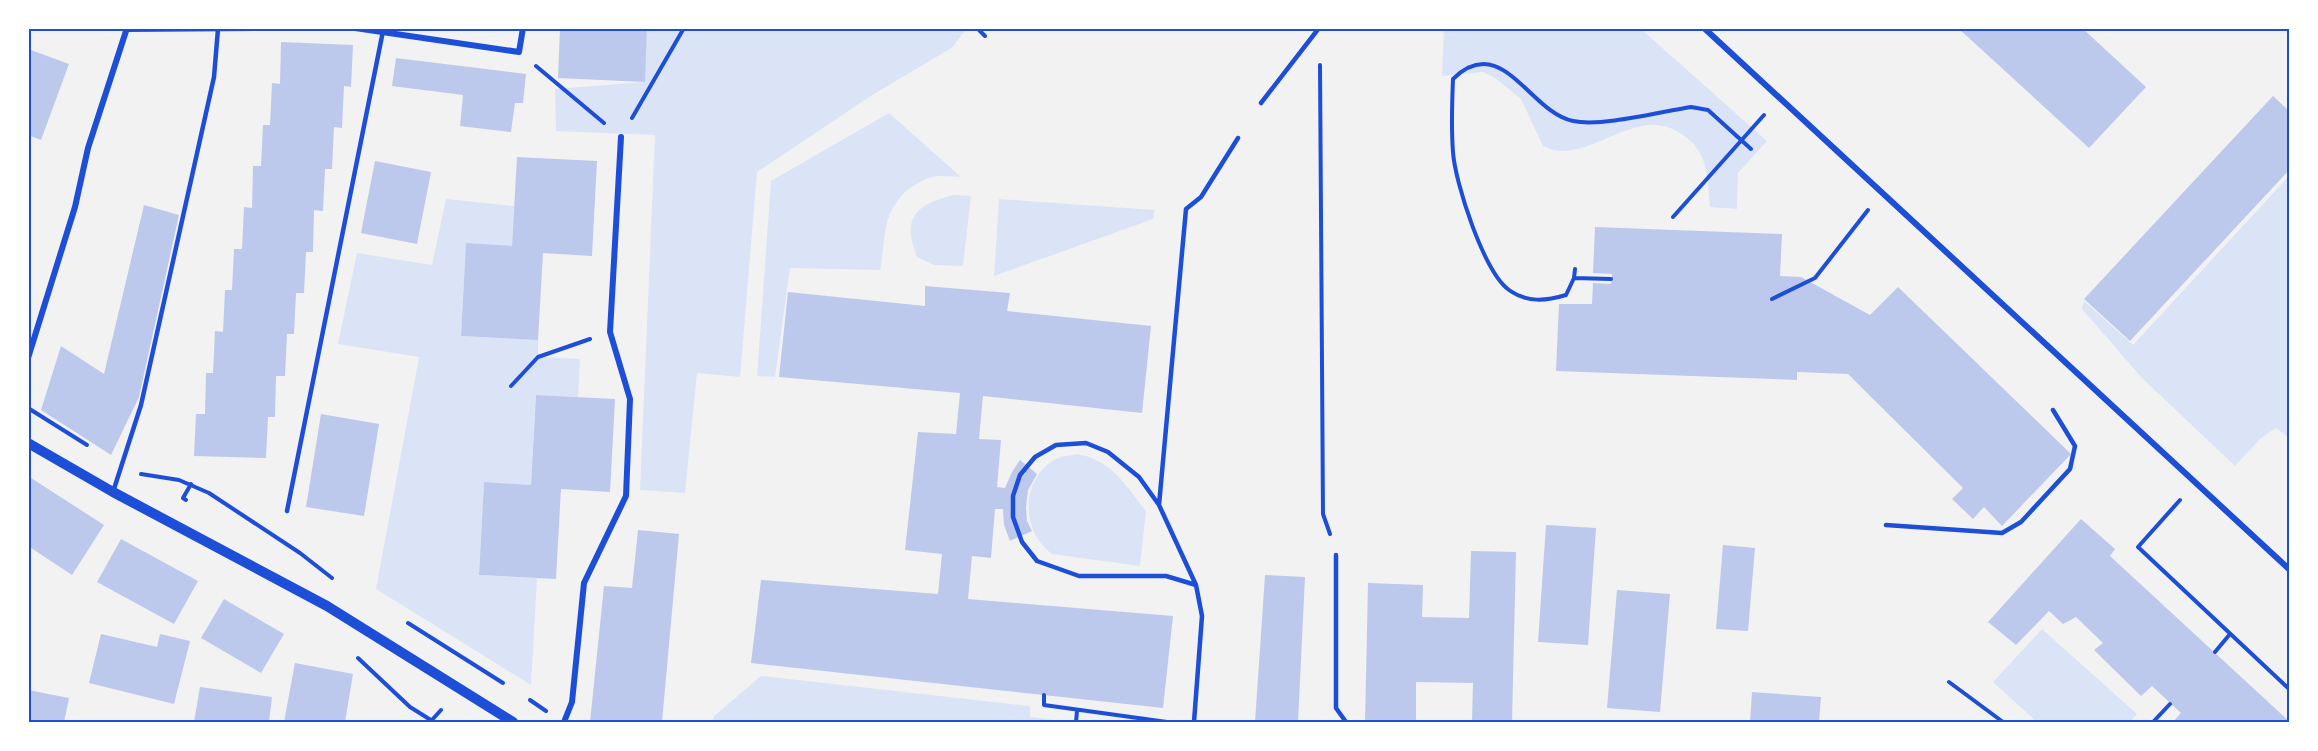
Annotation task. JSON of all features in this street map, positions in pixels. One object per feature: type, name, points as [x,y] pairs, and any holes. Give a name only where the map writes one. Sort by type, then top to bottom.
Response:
[{"type":"street","points":[[28,358],[75,207],[88,148],[127,29],[254,28]]},
{"type":"street","points":[[354,28],[519,52],[523,28]]},
{"type":"street","points":[[1704,28],[2289,570]]},
{"type":"street","points":[[564,723],[572,702],[584,583],[626,495],[630,399],[610,332],[621,137]]},
{"type":"street","points":[[28,443],[113,492],[327,606],[513,723]]},
{"type":"lane","points":[[1261,103],[1319,28]]},
{"type":"lane","points":[[113,492],[144,393],[214,77],[218,29]]},
{"type":"lane","points":[[287,511],[383,31]]},
{"type":"lane","points":[[1159,505],[1186,208],[1201,198],[1238,138]]},
{"type":"lane","points":[[1886,525],[2002,533],[2021,522],[2070,469],[2075,446],[2053,410]]},
{"type":"lane","points":[[1194,723],[1202,616],[1196,585],[1159,505],[1139,477],[1108,452],[1086,443],[1056,445],[1035,457],[1020,475],[1013,496],[1013,517],[1022,542],[1037,561],[1079,576],[1166,576],[1196,585]]},
{"type":"lane","points":[[1336,555],[1336,708],[1346,723]]},
{"type":"path","points":[[519,52],[621,137],[684,28]]},
{"type":"path","points":[[977,28],[985,36]]},
{"type":"path","points":[[1575,269],[1574,278],[1566,294],[1549,300],[1531,300],[1507,289],[1492,267],[1467,210],[1453,154],[1451,113],[1454,79],[1465,67],[1480,63],[1503,70],[1556,114],[1569,121],[1587,124],[1691,108],[1708,110],[1751,149]]},
{"type":"path","points":[[1320,64],[1323,514],[1336,555]]},
{"type":"path","points":[[1672,217],[1778,99]]},
{"type":"path","points":[[1772,299],[1815,278],[1882,194]]},
{"type":"path","points":[[1574,278],[1611,279]]},
{"type":"path","points":[[511,386],[538,357],[610,332]]},
{"type":"path","points":[[190,484],[183,498],[194,504]]},
{"type":"path","points":[[2180,500],[2138,548],[2289,690]]},
{"type":"path","points":[[276,547],[287,511]]},
{"type":"path","points":[[2215,652],[2230,634]]},
{"type":"path","points":[[352,652],[410,707],[433,722],[441,710]]},
{"type":"path","points":[[1950,682],[2003,723]]},
{"type":"path","points":[[1044,695],[1044,705],[1167,723]]},
{"type":"path","points":[[2153,723],[2170,704]]},
{"type":"path","points":[[1076,723],[1077,711]]},
{"type":"shaded area","points":[[647,29],[966,29],[953,47],[869,97],[757,172],[740,377],[697,373],[685,493],[640,490],[655,135],[556,131],[555,89],[644,82]]},
{"type":"shaded area","points":[[1444,29],[1641,29],[1767,141],[1738,173],[1737,209],[1710,207],[1707,175],[1701,156],[1689,140],[1665,126],[1650,125],[1635,128],[1575,149],[1558,151],[1543,146],[1521,99],[1495,78],[1483,72],[1442,76]]},
{"type":"shaded area","points":[[889,113],[961,177],[933,177],[908,189],[896,203],[888,219],[880,270],[790,268],[775,377],[757,376],[771,181]]},
{"type":"shaded area","points":[[2289,176],[2289,438],[2276,428],[2261,438],[2235,466],[2142,378],[2082,309],[2084,301],[2133,345]]},
{"type":"shaded area","points":[[953,195],[971,196],[963,266],[934,265],[917,257],[912,243],[912,222],[921,208]]},
{"type":"shaded area","points":[[446,199],[514,206],[512,246],[466,244],[461,336],[538,340],[538,357],[580,359],[578,397],[536,395],[531,485],[484,482],[479,575],[537,578],[531,685],[376,589],[419,357],[338,344],[357,253],[432,265]]},
{"type":"shaded area","points":[[999,199],[1155,210],[1153,219],[994,276]]},
{"type":"shaded area","points":[[1077,454],[1089,457],[1109,468],[1146,511],[1140,566],[1052,554],[1034,533],[1029,506],[1030,493],[1035,480],[1054,460]]},
{"type":"shaded area","points":[[2042,629],[2137,714],[2130,722],[2037,722],[1993,682]]},
{"type":"shaded area","points":[[761,676],[1030,706],[1030,717],[1072,722],[712,722],[714,716]]},
{"type":"building","points":[[560,28],[647,28],[645,82],[558,78]]},
{"type":"building","points":[[1958,28],[2082,28],[2146,87],[2089,148]]},
{"type":"building","points":[[281,42],[353,45],[351,87],[344,86],[342,128],[334,127],[332,169],[325,169],[323,211],[314,210],[313,252],[306,252],[304,293],[296,293],[294,334],[287,334],[285,376],[276,376],[275,417],[268,417],[266,458],[194,456],[196,414],[205,414],[206,373],[213,373],[215,331],[223,332],[225,290],[232,290],[234,249],[242,249],[244,207],[252,208],[253,166],[261,166],[263,125],[270,125],[272,83],[280,84]]},
{"type":"building","points":[[28,49],[69,64],[41,140],[28,135]]},
{"type":"building","points":[[396,58],[526,74],[523,103],[515,103],[511,132],[460,126],[463,95],[392,86]]},
{"type":"building","points":[[2273,96],[2290,112],[2290,169],[2130,341],[2084,299]]},
{"type":"building","points":[[517,157],[597,161],[592,256],[543,253],[538,340],[461,336],[466,243],[512,246]]},
{"type":"building","points":[[375,161],[431,172],[417,244],[361,233]]},
{"type":"building","points":[[144,205],[179,215],[139,397],[111,455],[41,410],[61,346],[104,374]]},
{"type":"building","points":[[1595,227],[1782,234],[1780,276],[1801,277],[1870,315],[1898,287],[2071,454],[2002,526],[1984,507],[1973,519],[1952,499],[1963,488],[1848,374],[1797,372],[1797,380],[1556,371],[1559,304],[1592,304],[1593,283],[1611,284],[1612,274],[1593,273]]},
{"type":"building","points":[[925,286],[1010,293],[1007,311],[1151,326],[1142,413],[983,396],[979,439],[1001,440],[997,487],[1005,488],[1020,460],[1037,474],[1028,490],[1026,507],[1027,521],[1032,531],[1010,541],[1004,525],[1003,509],[995,509],[991,558],[972,556],[968,599],[1173,616],[1163,708],[751,663],[761,580],[938,594],[942,554],[905,550],[918,432],[956,434],[960,393],[779,377],[788,292],[925,306]]},
{"type":"building","points":[[536,395],[615,399],[610,492],[561,489],[556,579],[479,575],[484,482],[531,485]]},
{"type":"building","points":[[321,414],[379,424],[364,516],[306,507]]},
{"type":"building","points":[[28,476],[104,525],[72,575],[28,546]]},
{"type":"building","points":[[2081,519],[2115,549],[2110,556],[2290,722],[2173,722],[2181,713],[2152,686],[2141,696],[2094,650],[2103,643],[2076,617],[2063,624],[2049,611],[2016,645],[1988,622]]},
{"type":"building","points":[[1546,525],[1596,528],[1588,645],[1538,642]]},
{"type":"building","points":[[638,530],[679,534],[662,722],[590,722],[604,586],[632,588]]},
{"type":"building","points":[[121,539],[198,581],[174,624],[97,582]]},
{"type":"building","points":[[1723,545],[1755,548],[1748,631],[1716,629]]},
{"type":"building","points":[[1471,551],[1516,552],[1512,722],[1472,722],[1473,683],[1416,682],[1416,722],[1365,722],[1368,583],[1423,585],[1422,617],[1469,618]]},
{"type":"building","points":[[1265,575],[1305,577],[1298,722],[1255,722]]},
{"type":"building","points":[[1617,590],[1670,594],[1660,712],[1607,708]]},
{"type":"building","points":[[224,599],[284,634],[261,673],[201,638]]},
{"type":"building","points":[[101,634],[157,647],[160,634],[190,641],[174,704],[89,683]]},
{"type":"building","points":[[295,663],[353,674],[345,722],[284,722]]},
{"type":"building","points":[[200,687],[272,697],[269,722],[194,722]]},
{"type":"building","points":[[28,690],[69,698],[64,722],[28,722]]},
{"type":"building","points":[[1752,692],[1821,697],[1819,722],[1750,722]]}]
